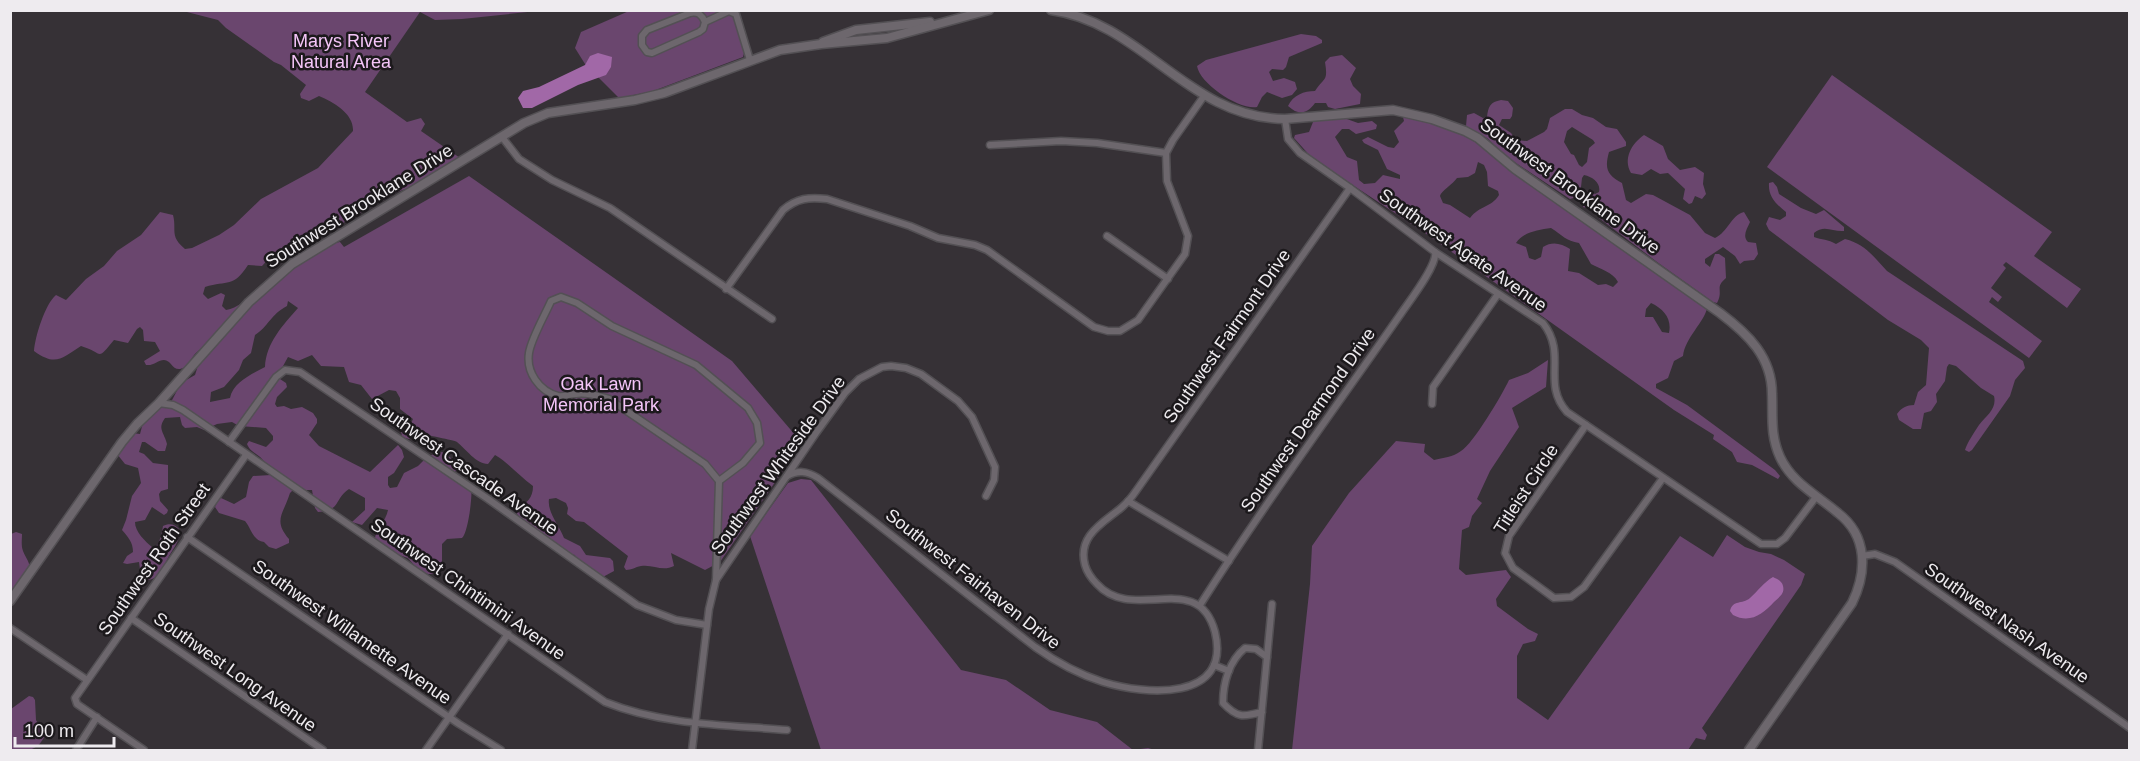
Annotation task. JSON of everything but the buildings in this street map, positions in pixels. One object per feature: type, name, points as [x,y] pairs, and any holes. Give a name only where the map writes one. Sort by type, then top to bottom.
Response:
[{"type":"street","name":"Southwest Brooklane Drive","points":[[10,601],[122,442],[249,302],[278,274],[524,123],[548,113],[654,96],[780,50],[821,44],[856,30],[876,26],[949,20],[988,10]]},
{"type":"street","name":"Southwest Brooklane Drive","points":[[1051,10],[1075,16],[1113,32],[1204,96],[1244,114],[1268,119],[1285,119],[1393,110],[1432,119],[1478,138],[1515,169],[1749,336],[1763,357],[1771,379],[1773,435],[1781,459],[1799,483],[1848,522],[1860,543],[1862,556]]},
{"type":"street","points":[[705,22],[700,15],[695,12],[690,13],[647,30],[642,36],[642,45],[646,52],[651,53],[699,32],[703,29],[705,22],[726,12],[736,14],[750,60]]},
{"type":"street","points":[[726,289],[783,210],[793,201],[813,197],[826,199],[910,226],[938,238],[975,245],[987,250],[1094,327],[1108,331],[1120,331],[1138,320],[1185,254],[1188,236],[1167,181],[1167,153],[1173,140],[1204,96]]},
{"type":"street","name":"Southwest Agate Avenue","points":[[1285,119],[1288,139],[1295,149],[1435,252],[1543,324],[1551,333],[1556,357],[1555,392],[1559,403],[1567,412],[1761,544],[1777,544],[1785,538],[1816,496]]},
{"type":"street","points":[[502,137],[519,159],[552,180],[610,208],[772,319]]},
{"type":"street","points":[[990,145],[1061,141],[1097,143],[1167,153]]},
{"type":"street","name":"Southwest Fairmont Drive","points":[[1128,501],[1350,188]]},
{"type":"street","points":[[1107,236],[1168,279]]},
{"type":"street","name":"Southwest Dearmond Drive","points":[[1200,605],[1320,426],[1414,295],[1435,260],[1435,252]]},
{"type":"street","points":[[1432,404],[1433,387],[1498,294]]},
{"type":"street","points":[[716,579],[719,481],[705,465],[609,399],[578,393],[561,397],[550,393],[538,384],[529,369],[529,353],[551,301],[561,297],[577,303],[612,327],[696,365],[748,408],[757,423],[760,443],[743,463],[719,481]]},
{"type":"street","name":"Southwest Whiteside Drive","points":[[692,750],[707,625],[716,579],[781,482],[848,390],[866,374],[876,369],[897,366],[914,371],[958,401],[972,417],[995,467],[994,480],[986,496]]},
{"type":"street","name":"Southwest Cascade Avenue","points":[[229,442],[276,376],[290,370],[300,372],[488,499],[637,605],[676,620],[707,625]]},
{"type":"street","name":"Southwest Chintimini Avenue","points":[[159,403],[173,405],[183,410],[605,702],[640,714],[695,723],[787,730]]},
{"type":"street","name":"Titleist Circle","points":[[1586,425],[1509,536],[1505,553],[1513,568],[1554,598],[1571,597],[1584,587],[1663,478]]},
{"type":"street","name":"Southwest Roth Street","points":[[97,717],[77,704],[75,700],[246,455]]},
{"type":"street","name":"Southwest Fairhaven Drive","points":[[787,476],[799,471],[818,478],[1035,647],[1067,668],[1123,687],[1183,689],[1200,682],[1214,665]]},
{"type":"street","points":[[1229,561],[1128,501],[1095,528],[1088,538],[1084,564],[1093,580],[1106,592],[1121,599],[1134,601],[1172,599],[1191,601],[1200,605],[1214,631],[1217,649],[1214,665],[1229,671]]},
{"type":"street","name":"Southwest Willamette Avenue","points":[[188,537],[449,717],[501,750]]},
{"type":"street","name":"Southwest Nash Avenue","points":[[1862,556],[1875,554],[1895,562],[2130,728]]},
{"type":"street","points":[[1749,750],[1852,603],[1861,582],[1862,556]]},
{"type":"street","points":[[1258,750],[1272,604]]},
{"type":"street","name":"Southwest Long Avenue","points":[[131,618],[322,750]]},
{"type":"street","points":[[10,628],[87,680]]},
{"type":"street","points":[[426,750],[508,634]]},
{"type":"street","points":[[1262,712],[1248,716],[1234,714],[1223,703],[1223,688],[1234,657],[1245,648],[1256,649],[1267,657]]},
{"type":"street","points":[[76,750],[97,717],[144,750]]},
{"type":"green space","points":[[731,10],[744,53],[743,57],[653,91],[619,98],[585,64],[575,48],[581,32],[629,11]]},
{"type":"green space","points":[[183,11],[537,11],[435,20],[420,12],[365,92],[407,122],[421,118],[425,124],[421,131],[463,160],[414,186],[380,198],[367,209],[338,226],[314,235],[298,248],[272,255],[262,266],[248,265],[238,277],[230,282],[205,287],[203,294],[208,299],[221,293],[225,295],[222,306],[226,310],[234,307],[321,250],[340,242],[344,247],[469,176],[732,361],[802,443],[720,562],[705,570],[671,553],[674,566],[670,568],[641,566],[626,570],[624,567],[628,556],[584,522],[576,521],[567,514],[566,503],[556,498],[549,499],[552,514],[564,538],[580,546],[586,555],[610,558],[613,561],[614,571],[601,578],[576,561],[575,555],[564,553],[520,519],[516,512],[517,508],[529,500],[533,486],[505,462],[495,455],[488,464],[484,463],[475,459],[457,442],[451,440],[419,433],[409,439],[402,437],[401,430],[410,425],[413,419],[400,409],[400,398],[396,391],[389,390],[372,399],[361,385],[349,382],[344,367],[321,366],[312,355],[298,361],[288,357],[277,377],[286,383],[287,387],[277,397],[275,404],[277,407],[284,406],[291,409],[302,407],[313,413],[317,423],[309,435],[319,446],[370,472],[398,445],[404,457],[394,473],[388,477],[390,488],[397,487],[404,473],[418,466],[428,456],[442,452],[451,458],[457,468],[454,474],[471,486],[470,514],[464,535],[462,538],[447,539],[442,544],[442,566],[435,574],[418,570],[408,558],[390,552],[375,540],[376,533],[388,510],[377,508],[362,525],[352,522],[365,510],[365,498],[349,489],[334,507],[318,512],[315,508],[312,490],[293,490],[282,512],[280,522],[289,543],[276,549],[269,547],[255,537],[245,521],[219,513],[215,507],[221,498],[234,504],[246,497],[249,482],[253,476],[271,475],[260,457],[247,444],[249,441],[266,447],[273,440],[273,436],[266,428],[239,426],[232,422],[217,424],[204,430],[197,427],[185,428],[180,417],[165,418],[163,422],[161,428],[167,444],[165,451],[158,451],[142,442],[139,452],[153,463],[168,465],[168,489],[159,494],[160,501],[168,510],[167,513],[164,515],[152,507],[145,520],[135,522],[139,533],[153,548],[156,547],[165,525],[174,525],[179,529],[178,540],[163,569],[154,578],[144,580],[141,577],[139,562],[123,563],[133,552],[133,548],[122,530],[132,496],[141,483],[138,468],[125,464],[117,454],[132,433],[140,434],[144,419],[151,408],[170,404],[181,383],[195,375],[202,353],[215,347],[219,340],[199,350],[186,366],[180,369],[164,360],[146,365],[144,361],[160,351],[155,342],[144,341],[143,330],[140,327],[128,343],[114,340],[102,353],[99,354],[81,346],[54,360],[34,351],[44,313],[56,295],[66,300],[86,279],[104,266],[117,251],[141,235],[160,212],[173,215],[174,233],[177,240],[185,249],[192,248],[234,225],[261,199],[318,168],[353,131],[350,119],[342,109],[319,96],[309,101],[301,98],[300,94],[306,85],[218,20]],"holes":[[[288,301],[298,308],[272,342],[265,367],[239,383],[230,398],[210,402],[211,392],[224,387],[239,370],[243,360],[251,353],[255,335],[287,306]]]},
{"type":"green space","points":[[1301,34],[1316,36],[1322,40],[1322,43],[1289,57],[1283,70],[1272,69],[1269,72],[1273,81],[1284,78],[1295,82],[1297,89],[1292,95],[1282,98],[1267,92],[1257,107],[1240,104],[1221,94],[1205,80],[1197,66],[1206,60]]},
{"type":"green space","points":[[1342,55],[1356,68],[1350,79],[1361,94],[1360,104],[1335,109],[1328,107],[1326,103],[1315,103],[1309,110],[1303,112],[1288,106],[1299,94],[1315,91],[1326,76],[1325,62],[1330,57]]},
{"type":"green space","points":[[1832,75],[2052,232],[2034,256],[2081,289],[2067,308],[2006,262],[2003,265],[2006,268],[1991,288],[2002,297],[1998,302],[1992,297],[1989,302],[2042,341],[2029,358],[1767,167]]},
{"type":"green space","points":[[1501,100],[1508,101],[1513,108],[1510,119],[1502,119],[1499,125],[1511,133],[1516,140],[1527,141],[1544,132],[1550,118],[1565,109],[1572,109],[1593,118],[1606,127],[1617,129],[1626,142],[1626,146],[1609,152],[1607,168],[1613,177],[1622,183],[1626,200],[1631,203],[1646,194],[1653,195],[1690,215],[1705,233],[1715,238],[1736,216],[1744,212],[1750,222],[1745,237],[1748,242],[1756,243],[1758,254],[1754,260],[1740,264],[1735,256],[1723,247],[1705,259],[1705,263],[1710,267],[1715,254],[1725,258],[1726,278],[1721,284],[1717,303],[1713,302],[1599,218],[1603,209],[1597,204],[1593,210],[1583,207],[1585,193],[1599,192],[1598,183],[1593,179],[1584,175],[1580,196],[1570,199],[1507,157],[1487,138],[1466,126],[1467,115],[1474,113],[1483,118],[1487,117],[1490,106]],"holes":[[[1572,127],[1595,143],[1589,148],[1587,162],[1582,167],[1564,142],[1567,131]]]},
{"type":"green space","points":[[1403,117],[1434,123],[1480,145],[1707,308],[1687,343],[1683,356],[1674,361],[1668,378],[1656,384],[1656,388],[1687,405],[1775,470],[1780,476],[1778,479],[1752,465],[1737,462],[1732,452],[1713,439],[1714,435],[1674,410],[1425,233],[1312,158],[1294,138],[1295,135],[1309,132],[1316,120],[1344,118],[1358,123],[1372,121],[1377,125],[1376,129],[1356,134],[1349,129],[1342,129],[1335,137],[1347,157],[1357,161],[1359,180],[1364,184],[1375,183],[1383,175],[1400,179],[1400,175],[1387,169],[1378,150],[1362,140],[1368,137],[1394,148],[1399,142],[1394,131],[1404,121]],"holes":[[[1478,162],[1484,165],[1487,172],[1488,186],[1498,191],[1499,195],[1470,218],[1443,203],[1440,196],[1457,178],[1468,177],[1475,173]],[[1551,228],[1567,239],[1579,243],[1591,264],[1610,273],[1618,282],[1613,287],[1606,284],[1598,285],[1579,273],[1568,271],[1570,249],[1560,244],[1546,245],[1543,247],[1541,257],[1535,260],[1529,258],[1526,247],[1516,243],[1527,234]],[[1651,303],[1663,311],[1668,319],[1669,333],[1662,332],[1653,317],[1645,317],[1646,309]]]},
{"type":"green space","points":[[1644,135],[1663,146],[1668,159],[1680,170],[1695,167],[1704,173],[1703,184],[1706,194],[1702,199],[1695,196],[1689,204],[1683,199],[1685,189],[1668,173],[1660,174],[1651,169],[1642,175],[1631,173],[1628,157],[1635,143]]},
{"type":"green space","points":[[1773,182],[1779,194],[1801,208],[1816,214],[1824,210],[1844,227],[1844,231],[1818,230],[1814,233],[1814,237],[1836,244],[1845,239],[1858,244],[1887,271],[2023,361],[2025,368],[2015,380],[2010,396],[1972,450],[1969,452],[1965,450],[1977,428],[1993,408],[1994,396],[1956,366],[1949,364],[1945,381],[1936,394],[1937,402],[1931,411],[1924,413],[1921,429],[1913,429],[1899,420],[1897,414],[1904,407],[1914,405],[1918,392],[1926,385],[1929,348],[1921,340],[1888,320],[1769,230],[1766,224],[1769,217],[1780,220],[1786,216],[1786,212],[1771,196],[1769,183]]},
{"type":"green space","points":[[1548,360],[1546,387],[1512,408],[1519,427],[1490,471],[1477,499],[1482,503],[1472,516],[1469,527],[1462,530],[1459,569],[1466,575],[1506,570],[1511,577],[1496,599],[1497,606],[1538,634],[1535,641],[1523,644],[1517,656],[1517,698],[1548,720],[1680,536],[1713,557],[1727,535],[1745,547],[1784,560],[1805,574],[1801,585],[1702,728],[1707,735],[1705,740],[1696,738],[1688,750],[1292,750],[1312,546],[1349,493],[1396,441],[1425,444],[1424,452],[1434,460],[1458,453],[1466,447],[1480,429],[1509,380],[1528,373]]},
{"type":"green space","points":[[801,479],[811,480],[961,670],[1006,680],[1050,710],[1097,722],[1133,750],[821,750],[750,536],[788,483]]},
{"type":"green space","points":[[16,532],[22,534],[22,549],[29,562],[30,571],[23,574],[11,597],[11,534]]},
{"type":"green space","points":[[29,696],[35,700],[36,720],[45,736],[35,748],[11,750],[11,709]]},
{"type":"shaded area","points":[[598,53],[612,57],[611,67],[606,75],[578,85],[532,108],[523,108],[518,98],[523,91],[539,87],[585,65],[590,56]]},
{"type":"shaded area","points":[[1773,577],[1782,583],[1783,591],[1770,606],[1761,614],[1751,618],[1739,618],[1733,615],[1730,611],[1733,605],[1750,598]]},
{"type":"park label","name":"Marys River Natural Area","points":[[341,51]]},
{"type":"park label","name":"Oak Lawn Memorial Park","points":[[601,394]]}]
